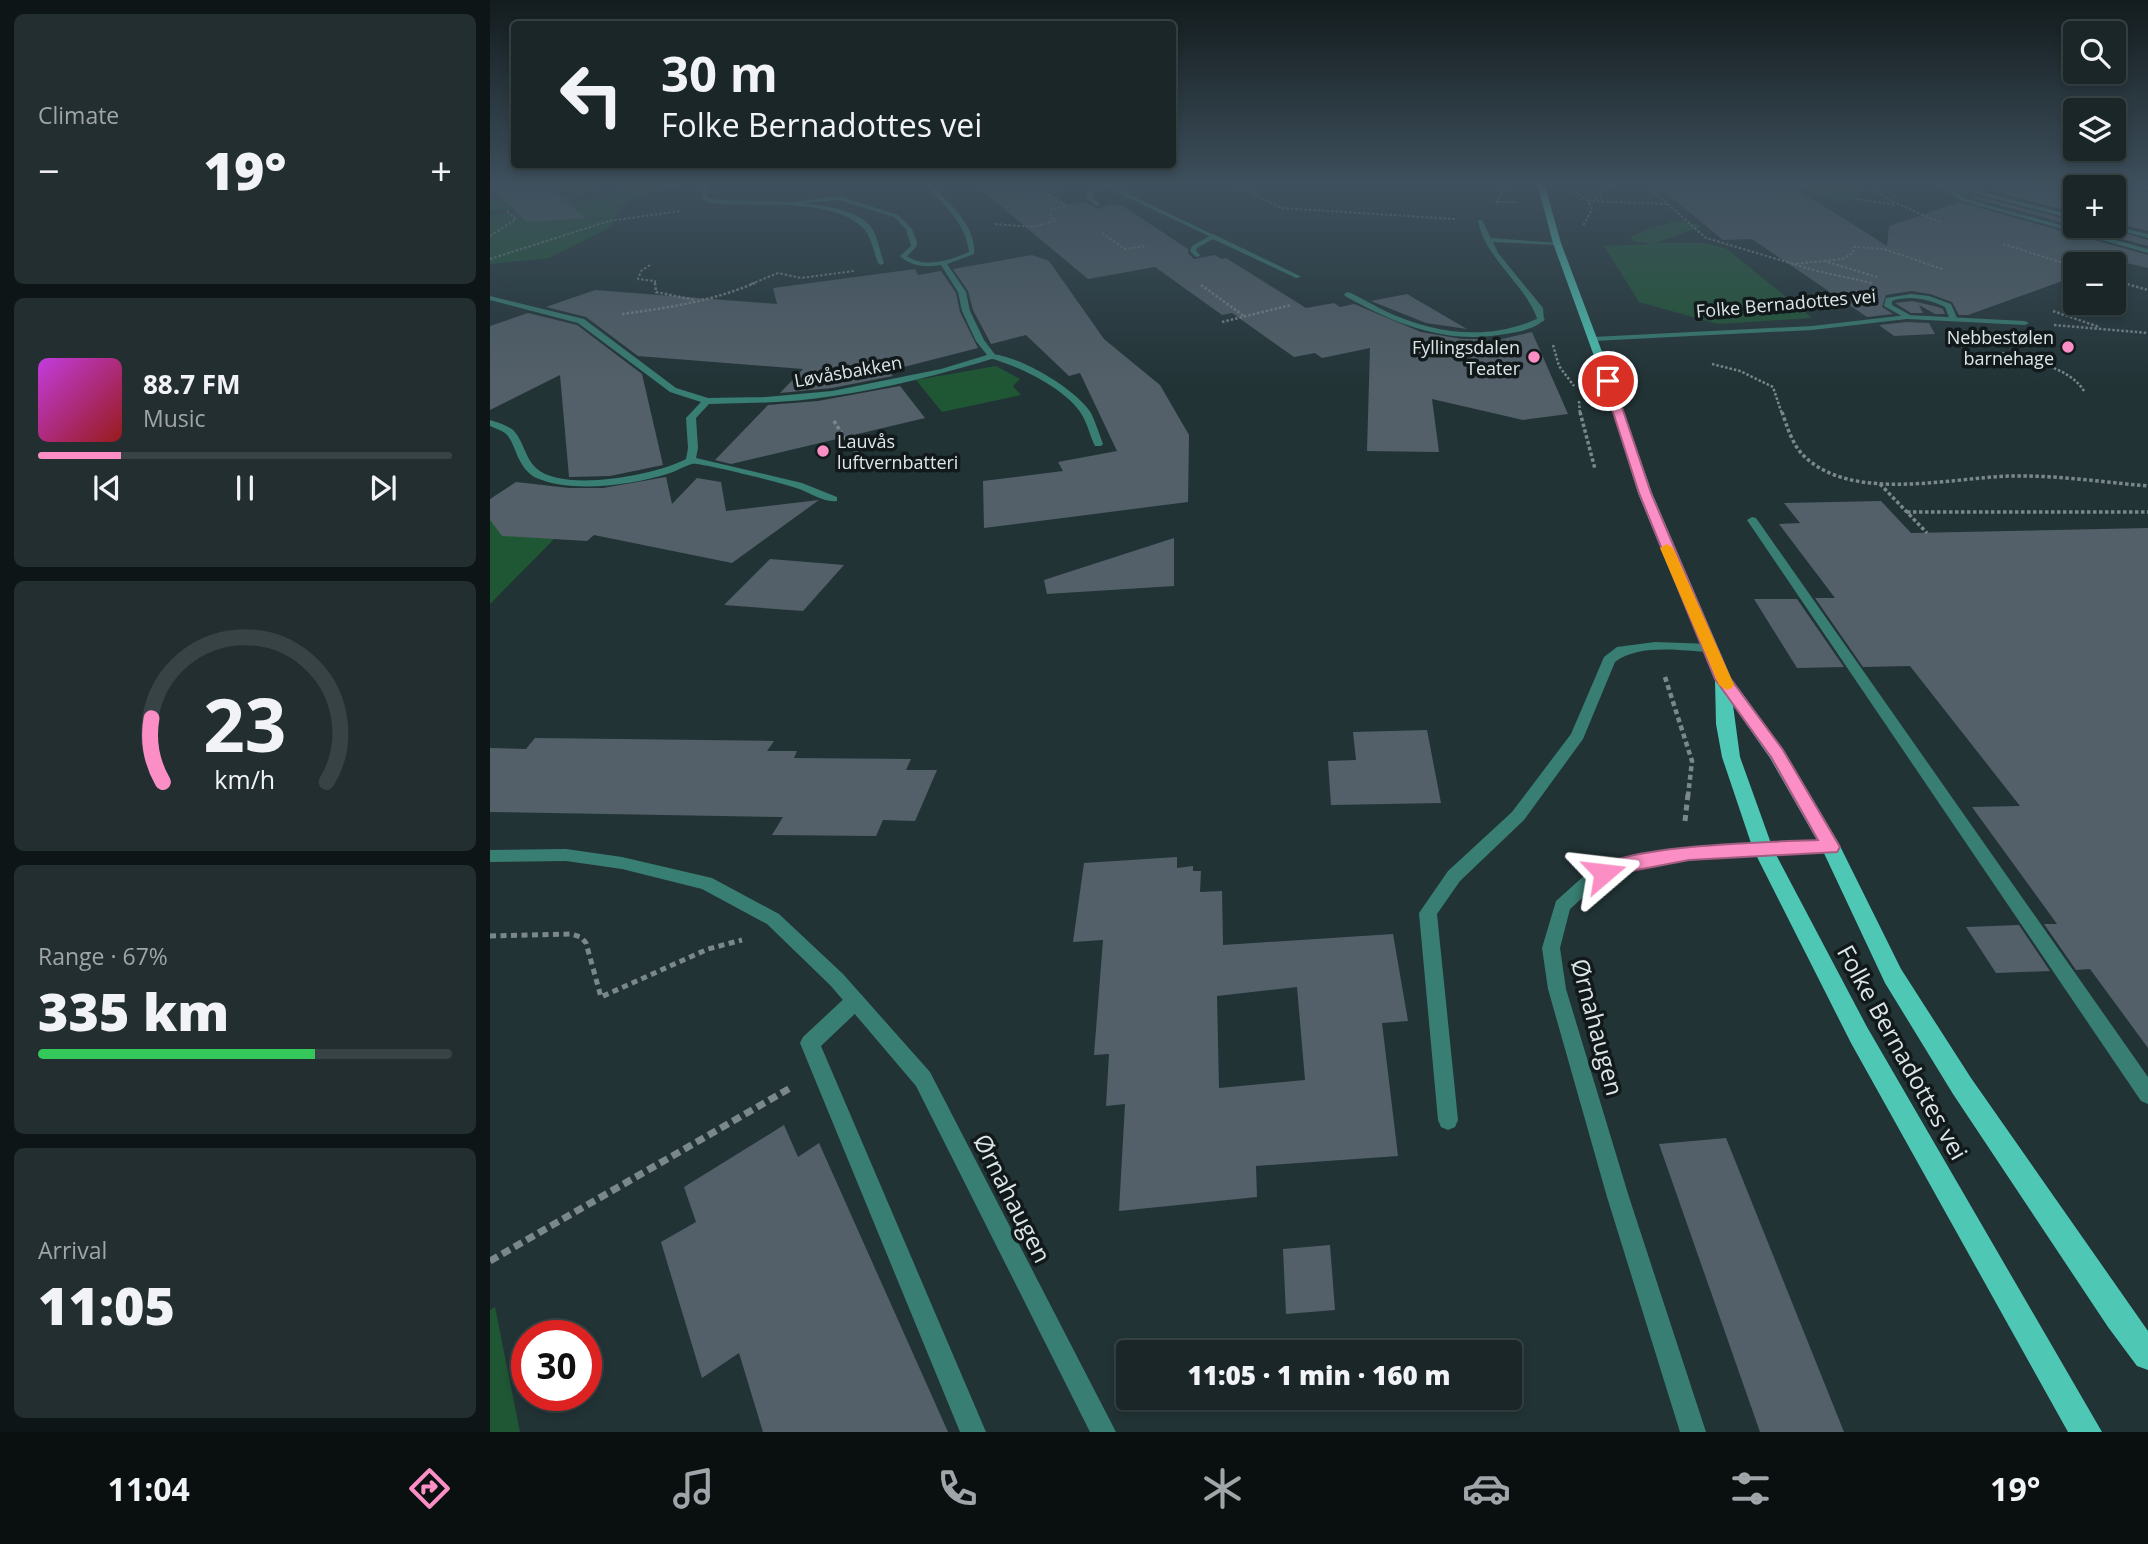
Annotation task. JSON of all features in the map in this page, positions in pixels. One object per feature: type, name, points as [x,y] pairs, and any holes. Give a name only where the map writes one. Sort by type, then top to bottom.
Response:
[{"type":"main road","name":"Folke Bernadottes vei","points":[[1560,250],[1645,493],[1723,679],[1777,754],[1831,847],[1900,987],[1962,1086],[2110,1305],[2148,1355]]},
{"type":"main road","name":"Folke Bernadottes vei","points":[[1723,679],[1725,723],[1731,757],[1763,849],[1859,1035],[2086,1432]]},
{"type":"street","points":[[875,250],[881,263]]},
{"type":"street","points":[[910,250],[904,256],[905,259],[944,264],[972,253],[972,250]]},
{"type":"street","points":[[1193,250],[1198,256]]},
{"type":"street","points":[[1242,250],[1298,277]]},
{"type":"street","points":[[1348,294],[1398,320],[1467,337],[1489,336],[1530,325],[1541,319],[1539,309],[1495,250]]},
{"type":"street","points":[[944,264],[962,292],[966,311],[980,341],[992,356],[1022,366],[1068,396],[1085,411],[1098,444]]},
{"type":"street","points":[[1907,317],[1887,302],[1894,298],[1911,296],[1941,303],[1951,310],[1953,317]]},
{"type":"street","name":"Løvåsbakken","points":[[490,298],[568,317],[592,327],[673,390],[707,401],[766,400],[832,394],[943,371],[992,356]]},
{"type":"street","name":"Folke Bernadottes vei","points":[[1593,339],[1812,328],[1907,317],[1953,317],[2025,323]]},
{"type":"street","points":[[490,423],[510,432],[524,461],[543,478],[583,482],[639,478],[684,466],[691,460],[691,418],[707,401]]},
{"type":"street","points":[[691,460],[798,485],[833,499]]},
{"type":"street","points":[[1752,520],[2148,1094]]},
{"type":"street","points":[[1448,1121],[1428,914],[1454,876],[1518,816],[1578,736],[1609,660],[1622,650],[1655,646],[1711,648]]},
{"type":"street","name":"Ørnahaugen","points":[[1693,1432],[1591,1106],[1557,989],[1551,948],[1562,906],[1591,880],[1617,866],[1689,853],[1831,847]]},
{"type":"street","name":"Ørnahaugen","points":[[490,856],[566,855],[622,863],[694,880],[717,889],[773,919],[783,928],[837,980],[923,1079],[1103,1432]]},
{"type":"street","points":[[855,1001],[810,1042],[973,1432]]},
{"type":"path","points":[[490,259],[519,250]]},
{"type":"path","points":[[1747,250],[1911,296]]},
{"type":"path","points":[[1793,264],[1842,259],[1853,253],[1854,250]]},
{"type":"path","points":[[1886,250],[1950,272]]},
{"type":"path","points":[[1824,261],[1885,278]]},
{"type":"path","points":[[650,265],[641,271],[638,279],[655,281],[656,292],[678,295],[685,300],[702,301]]},
{"type":"path","points":[[568,317],[640,313],[702,301],[725,295],[778,273],[802,278],[865,270]]},
{"type":"path","points":[[2126,283],[2148,290]]},
{"type":"path","points":[[1201,285],[1244,316]]},
{"type":"path","points":[[1222,322],[1291,305]]},
{"type":"path","points":[[1541,319],[1559,366],[1575,387]]},
{"type":"path","points":[[2025,323],[2148,333]]},
{"type":"path","points":[[1707,362],[1740,371],[1773,387],[1803,455],[1818,466],[1852,481],[1880,484],[2012,476],[2148,486]]},
{"type":"path","points":[[832,394],[828,409],[837,427],[850,447],[870,462]]},
{"type":"path","points":[[1578,397],[1581,424],[1595,469]]},
{"type":"path","points":[[1880,484],[1927,533]]},
{"type":"path","points":[[1907,512],[2148,512]]},
{"type":"path","points":[[1655,646],[1692,761],[1684,824]]},
{"type":"path","points":[[490,936],[571,934],[581,937],[586,943],[601,998],[708,949],[783,928]]},
{"type":"path","points":[[490,1261],[820,1071]]},
{"type":"green space","points":[[490,250],[565,250],[549,258],[490,264]]},
{"type":"green space","points":[[1606,250],[1728,250],[1812,318],[1718,324],[1639,302]]},
{"type":"green space","points":[[996,366],[1020,379],[1013,386],[1021,395],[942,412],[916,380]]},
{"type":"green space","points":[[490,512],[570,523],[490,604]]},
{"type":"green space","points":[[495,1307],[511,1387],[511,1411],[516,1411],[520,1432],[490,1432],[490,1310]]},
{"type":"building","points":[[1053,250],[1188,250],[1194,259],[1215,255],[1221,259],[1226,258],[1306,308],[1334,303],[1340,307],[1354,304],[1421,332],[1462,339],[1484,339],[1489,342],[1532,332],[1568,414],[1523,420],[1432,399],[1439,452],[1367,451],[1370,348],[1322,358],[1315,353],[1294,357],[1232,313],[1222,315],[1155,267],[1088,279]]},
{"type":"building","points":[[1768,250],[2130,250],[2148,255],[2148,268],[2126,263],[2126,252],[2063,252],[2063,281],[1968,315],[1959,315],[1952,302],[1930,294],[1911,291],[1886,295],[1882,307],[1893,314],[1867,317]]},
{"type":"building","points":[[1032,255],[1049,261],[1104,339],[1160,385],[1189,435],[1188,502],[984,528],[983,481],[1063,471],[1058,462],[1117,451],[1080,373],[1069,376],[1026,335],[991,344],[973,310],[968,291],[953,269]]},
{"type":"building","points":[[915,269],[918,275],[941,271],[956,293],[960,312],[978,348],[888,371],[893,376],[832,388],[780,393],[803,369],[638,356],[586,317],[546,307],[595,290],[777,304],[773,288]]},
{"type":"building","points":[[1407,294],[1467,329],[1426,323],[1371,301]]},
{"type":"building","points":[[1912,301],[1938,307],[1943,309],[1945,314],[1935,314],[1919,305],[1923,313],[1911,313],[1895,303]]},
{"type":"building","points":[[528,313],[577,325],[642,374],[663,465],[610,476],[569,477],[560,375],[490,410],[490,326]]},
{"type":"building","points":[[1929,323],[1935,334],[1894,336],[1879,325]]},
{"type":"building","points":[[900,386],[925,418],[731,464],[715,460],[768,405],[818,401]]},
{"type":"building","points":[[666,477],[672,504],[697,478],[721,482],[726,511],[819,500],[732,563],[594,535],[587,541],[502,536],[490,520],[490,499],[516,482],[569,488],[603,488]]},
{"type":"building","points":[[1881,501],[1911,533],[2148,528],[2148,1048],[2090,969],[2076,970],[2044,924],[2057,924],[1972,807],[2020,806],[1910,666],[1863,667],[1815,598],[1835,598],[1779,524],[1800,523],[1784,503]]},
{"type":"building","points":[[1174,538],[1174,586],[1047,594],[1044,580]]},
{"type":"building","points":[[770,559],[844,565],[803,611],[724,605]]},
{"type":"building","points":[[1754,599],[1797,599],[1844,667],[1797,668]]},
{"type":"building","points":[[1427,730],[1441,803],[1331,805],[1328,761],[1356,760],[1353,732]]},
{"type":"building","points":[[535,738],[774,741],[767,751],[797,751],[794,758],[911,759],[906,770],[937,770],[915,821],[883,820],[876,836],[772,835],[783,817],[490,812],[490,748],[526,749]]},
{"type":"building","points":[[1177,857],[1177,868],[1193,866],[1193,871],[1201,871],[1200,892],[1222,891],[1223,945],[1393,934],[1408,1021],[1382,1023],[1398,1156],[1256,1166],[1257,1197],[1119,1211],[1125,1104],[1106,1106],[1109,1054],[1094,1055],[1103,940],[1073,942],[1084,863]],"holes":[[[1297,987],[1305,1080],[1219,1088],[1217,996]]]},
{"type":"building","points":[[2019,925],[2050,971],[1996,973],[1966,927]]},
{"type":"building","points":[[784,1125],[798,1157],[819,1143],[948,1432],[763,1432],[739,1353],[702,1378],[661,1242],[696,1222],[684,1187]]},
{"type":"building","points":[[1726,1138],[1844,1432],[1760,1432],[1659,1144]]},
{"type":"building","points":[[1330,1245],[1335,1310],[1286,1314],[1283,1249]]},
{"type":"slow traffic","points":[[1667,548],[1727,685]]},
{"type":"place","name":"Nebbestølen barnehage","points":[[2068,347]]},
{"type":"place","name":"Fyllingsdalen Teater","points":[[1534,357]]},
{"type":"place","name":"Lauvås luftvernbatteri","points":[[823,451]]},
{"type":"route","points":[[1604,873],[1617,866],[1689,853],[1831,847],[1777,754],[1723,679],[1645,493],[1608,381]]}]
